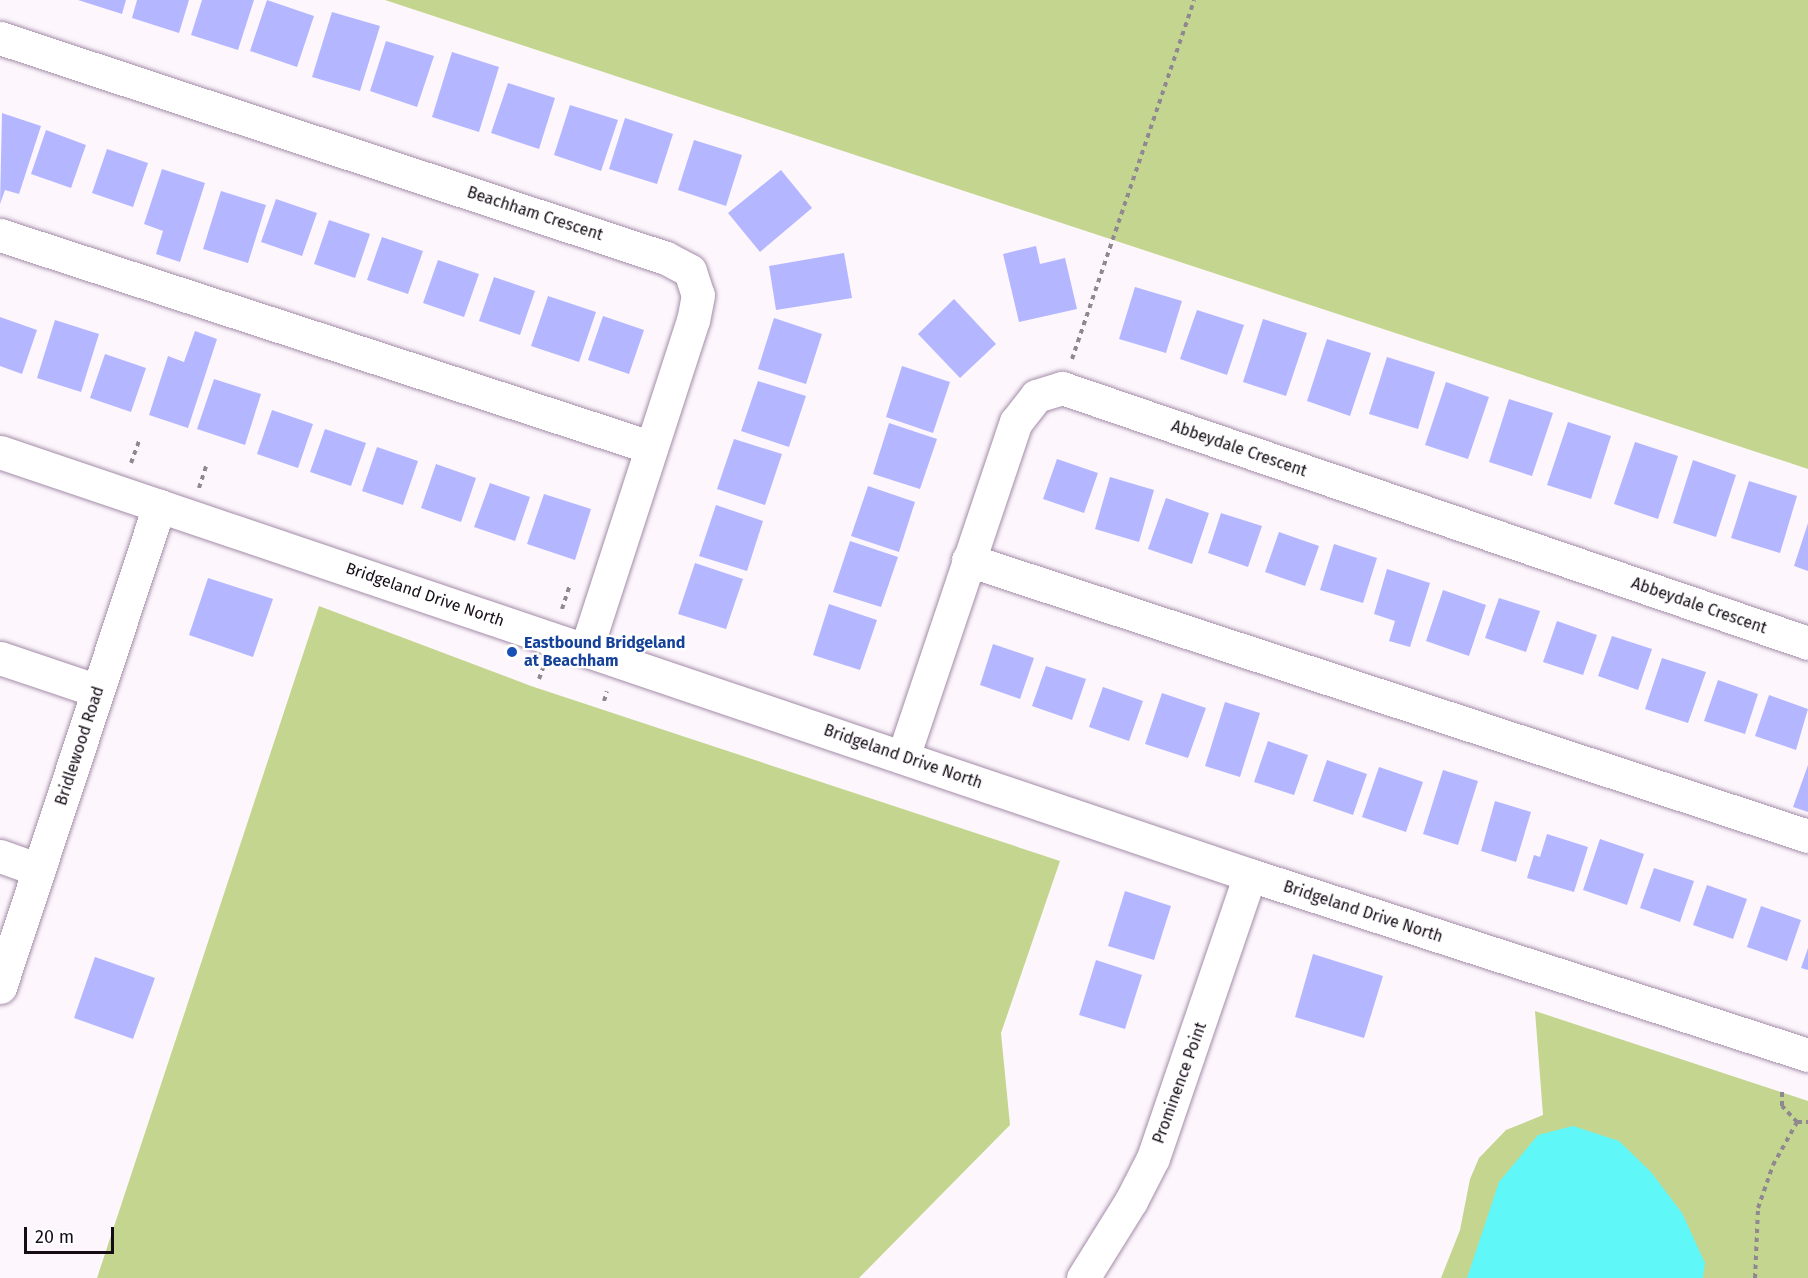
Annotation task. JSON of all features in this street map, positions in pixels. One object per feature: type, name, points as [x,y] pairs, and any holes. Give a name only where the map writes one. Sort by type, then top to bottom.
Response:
[{"type":"street","name":"Beachham Crescent","points":[[0,38],[666,258],[690,271],[698,295],[693,320],[586,649]]},
{"type":"street","points":[[0,235],[650,447]]},
{"type":"street","points":[[903,757],[1016,422],[1036,396],[1062,388]]},
{"type":"street","name":"Abbeydale Crescent","points":[[1062,388],[1808,643]]},
{"type":"street","name":"Bridgeland Drive North","points":[[0,452],[1250,875],[1808,1054]]},
{"type":"street","name":"Bridlewood Road","points":[[0,987],[159,506]]},
{"type":"street","points":[[968,560],[1808,836]]},
{"type":"street","points":[[0,658],[98,691]]},
{"type":"street","points":[[0,856],[39,870]]},
{"type":"street","name":"Prominence Point","points":[[1083,1278],[1126,1210],[1153,1158],[1250,875]]},
{"type":"path","points":[[1062,388],[1194,0]]},
{"type":"path","points":[[1782,1088],[1782,1106],[1797,1122],[1808,1122]]},
{"type":"path","points":[[1755,1278],[1758,1208],[1773,1166],[1797,1122]]},
{"type":"green space","points":[[385,0],[1808,0],[1808,469]]},
{"type":"green space","points":[[319,606],[531,686],[1060,861],[1001,1033],[1010,1125],[859,1278],[97,1278]]},
{"type":"green space","points":[[1535,1011],[1808,1101],[1808,1278],[1441,1278],[1460,1230],[1470,1179],[1479,1158],[1506,1130],[1543,1115]]},
{"type":"water","points":[[1573,1126],[1619,1141],[1651,1172],[1682,1213],[1705,1263],[1703,1278],[1467,1278],[1499,1182],[1538,1135]]},
{"type":"building","points":[[78,0],[126,0],[122,14]]},
{"type":"building","points":[[137,0],[189,0],[179,33],[132,18]]},
{"type":"building","points":[[202,0],[254,0],[238,50],[191,35]]},
{"type":"building","points":[[267,0],[314,16],[297,67],[250,51]]},
{"type":"building","points":[[332,12],[380,26],[360,91],[312,77]]},
{"type":"building","points":[[386,41],[434,56],[417,107],[370,91]]},
{"type":"building","points":[[452,52],[499,67],[479,132],[432,117]]},
{"type":"building","points":[[508,83],[555,98],[539,149],[491,133]]},
{"type":"building","points":[[570,105],[618,120],[601,171],[554,155]]},
{"type":"building","points":[[2,113],[41,126],[19,194],[5,190],[0,204]]},
{"type":"building","points":[[625,118],[673,134],[657,184],[609,169]]},
{"type":"building","points":[[46,130],[86,145],[71,188],[31,174]]},
{"type":"building","points":[[694,140],[742,155],[726,206],[678,190]]},
{"type":"building","points":[[107,149],[148,163],[133,207],[92,193]]},
{"type":"building","points":[[162,169],[205,183],[180,262],[156,254],[163,231],[144,224]]},
{"type":"building","points":[[781,170],[812,208],[760,252],[728,213]]},
{"type":"building","points":[[221,191],[266,205],[248,263],[203,249]]},
{"type":"building","points":[[276,199],[317,213],[302,256],[261,242]]},
{"type":"building","points":[[329,220],[370,234],[355,278],[314,264]]},
{"type":"building","points":[[382,237],[423,251],[408,294],[367,280]]},
{"type":"building","points":[[1036,246],[1040,264],[1065,258],[1077,309],[1019,322],[1003,254]]},
{"type":"building","points":[[844,253],[852,298],[776,310],[769,266]]},
{"type":"building","points":[[438,260],[479,274],[464,317],[423,303]]},
{"type":"building","points":[[494,277],[535,291],[520,335],[479,321]]},
{"type":"building","points":[[1135,287],[1182,301],[1166,353],[1119,339]]},
{"type":"building","points":[[548,296],[596,312],[579,362],[531,346]]},
{"type":"building","points":[[954,299],[996,344],[960,378],[918,334]]},
{"type":"building","points":[[1197,310],[1244,325],[1227,375],[1180,359]]},
{"type":"building","points":[[603,316],[644,330],[629,374],[588,360]]},
{"type":"building","points":[[0,317],[37,330],[22,374],[0,366]]},
{"type":"building","points":[[774,318],[822,334],[806,384],[758,369]]},
{"type":"building","points":[[1263,319],[1307,333],[1286,396],[1243,382]]},
{"type":"building","points":[[55,320],[99,334],[81,392],[37,378]]},
{"type":"building","points":[[195,331],[217,339],[188,428],[149,415],[168,356],[184,362]]},
{"type":"building","points":[[1327,339],[1371,353],[1350,416],[1307,401]]},
{"type":"building","points":[[105,354],[146,368],[131,412],[90,398]]},
{"type":"building","points":[[1387,357],[1435,372],[1418,429],[1369,414]]},
{"type":"building","points":[[902,366],[950,382],[933,433],[886,417]]},
{"type":"building","points":[[214,379],[261,394],[245,445],[197,429]]},
{"type":"building","points":[[758,381],[806,396],[789,447],[741,431]]},
{"type":"building","points":[[1446,382],[1489,397],[1468,459],[1425,445]]},
{"type":"building","points":[[1509,399],[1553,413],[1532,476],[1489,462]]},
{"type":"building","points":[[272,410],[313,424],[298,468],[257,454]]},
{"type":"building","points":[[1568,422],[1611,436],[1591,499],[1547,485]]},
{"type":"building","points":[[889,423],[937,439],[920,489],[873,474]]},
{"type":"building","points":[[325,429],[366,443],[351,486],[310,472]]},
{"type":"building","points":[[734,439],[782,454],[765,505],[717,489]]},
{"type":"building","points":[[1635,442],[1678,456],[1658,519],[1614,504]]},
{"type":"building","points":[[377,447],[418,461],[403,505],[362,491]]},
{"type":"building","points":[[1057,459],[1098,473],[1084,513],[1043,499]]},
{"type":"building","points":[[1693,460],[1736,475],[1716,537],[1673,523]]},
{"type":"building","points":[[436,464],[476,478],[461,522],[421,508]]},
{"type":"building","points":[[1110,477],[1154,490],[1139,542],[1095,529]]},
{"type":"building","points":[[1749,481],[1797,496],[1780,553],[1731,538]]},
{"type":"building","points":[[490,483],[530,497],[515,541],[474,527]]},
{"type":"building","points":[[868,486],[915,502],[899,552],[851,536]]},
{"type":"building","points":[[544,494],[591,509],[575,560],[527,544]]},
{"type":"building","points":[[1166,498],[1209,513],[1192,564],[1148,549]]},
{"type":"building","points":[[716,505],[763,521],[747,571],[699,556]]},
{"type":"building","points":[[1221,513],[1262,526],[1248,567],[1208,553]]},
{"type":"building","points":[[1808,523],[1808,571],[1794,566]]},
{"type":"building","points":[[1279,532],[1319,546],[1305,586],[1265,572]]},
{"type":"building","points":[[850,541],[898,557],[881,607],[833,592]]},
{"type":"building","points":[[1334,544],[1377,558],[1363,603],[1320,590]]},
{"type":"building","points":[[695,563],[743,579],[726,629],[678,614]]},
{"type":"building","points":[[1387,569],[1430,583],[1410,647],[1389,641],[1395,621],[1374,614]]},
{"type":"building","points":[[208,578],[273,599],[253,657],[189,635]]},
{"type":"building","points":[[1443,590],[1486,605],[1469,656],[1426,641]]},
{"type":"building","points":[[1499,598],[1540,611],[1526,652],[1485,638]]},
{"type":"building","points":[[829,604],[877,620],[860,670],[813,655]]},
{"type":"building","points":[[1557,621],[1597,635],[1583,675],[1543,662]]},
{"type":"building","points":[[1612,636],[1652,649],[1638,690],[1598,676]]},
{"type":"building","points":[[993,644],[1034,658],[1020,699],[980,685]]},
{"type":"building","points":[[1662,658],[1706,672],[1688,723],[1645,709]]},
{"type":"building","points":[[1046,666],[1086,679],[1072,720],[1032,706]]},
{"type":"building","points":[[1718,680],[1758,694],[1745,734],[1704,721]]},
{"type":"building","points":[[1103,687],[1143,701],[1129,741],[1089,727]]},
{"type":"building","points":[[1162,693],[1206,708],[1188,758],[1145,744]]},
{"type":"building","points":[[1769,695],[1808,709],[1796,750],[1755,736]]},
{"type":"building","points":[[1225,702],[1260,713],[1240,777],[1205,766]]},
{"type":"building","points":[[1268,741],[1308,755],[1294,795],[1254,782]]},
{"type":"building","points":[[1327,760],[1367,774],[1353,815],[1313,801]]},
{"type":"building","points":[[1808,765],[1808,812],[1793,807]]},
{"type":"building","points":[[1379,767],[1423,782],[1406,832],[1362,817]]},
{"type":"building","points":[[1443,770],[1478,781],[1458,845],[1423,834]]},
{"type":"building","points":[[1495,801],[1531,812],[1516,862],[1481,851]]},
{"type":"building","points":[[1547,834],[1588,847],[1574,892],[1527,878],[1534,855],[1540,857]]},
{"type":"building","points":[[1600,839],[1644,854],[1627,905],[1583,890]]},
{"type":"building","points":[[1654,868],[1694,881],[1680,922],[1640,908]]},
{"type":"building","points":[[1707,885],[1747,899],[1733,939],[1693,925]]},
{"type":"building","points":[[1125,891],[1171,906],[1154,960],[1108,946]]},
{"type":"building","points":[[1761,906],[1801,920],[1787,961],[1747,947]]},
{"type":"building","points":[[1808,948],[1808,970],[1801,968]]},
{"type":"building","points":[[1313,954],[1383,976],[1364,1038],[1295,1017]]},
{"type":"building","points":[[95,957],[155,978],[133,1039],[74,1018]]},
{"type":"building","points":[[1096,960],[1142,975],[1125,1029],[1079,1015]]},
{"type":"place","name":"Eastbound Bridgeland at Beachham","points":[[512,652]]}]
